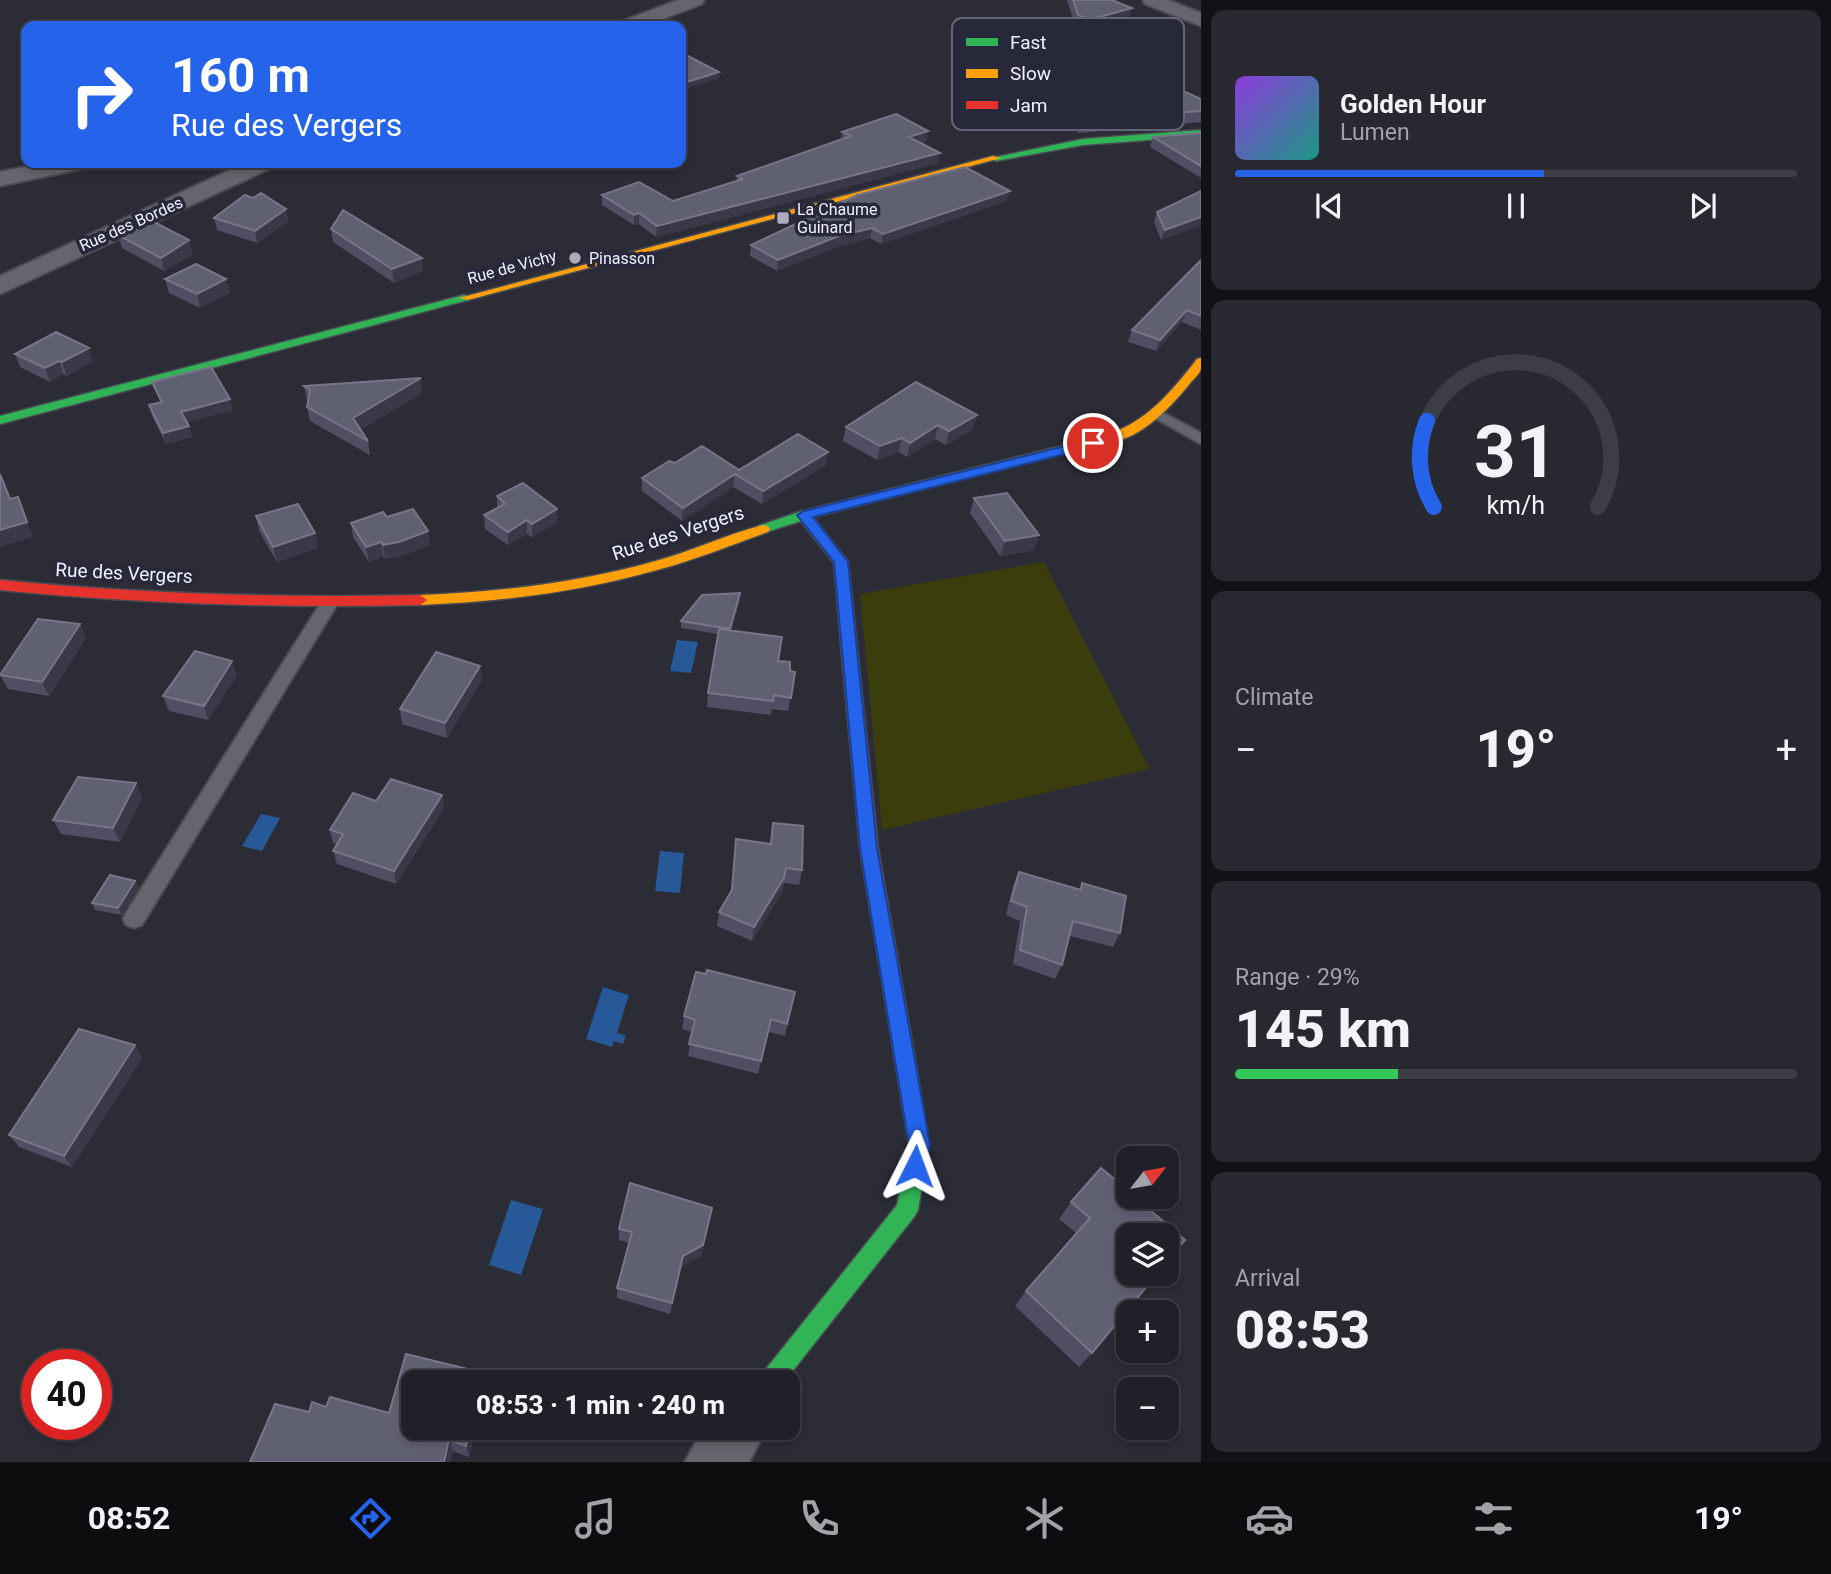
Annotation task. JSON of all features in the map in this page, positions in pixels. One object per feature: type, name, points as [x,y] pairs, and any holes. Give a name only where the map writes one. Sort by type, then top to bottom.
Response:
[{"type":"street","points":[[640,21],[695,0]]},
{"type":"street","points":[[1152,0],[1201,20]]},
{"type":"street","name":"Rue de Vichy","points":[[0,420],[1011,154],[1083,142],[1201,133]]},
{"type":"street","points":[[0,179],[53,168]]},
{"type":"street","name":"Rue des Bordes","points":[[0,286],[252,168]]},
{"type":"street","name":"Rue des Vergers","points":[[0,585],[82,594],[329,603],[469,599],[568,587],[653,567],[804,515],[1119,436],[1158,414],[1168,405],[1201,361]]},
{"type":"street","points":[[780,1370],[907,1210],[919,1145],[869,848],[841,562],[804,515]]},
{"type":"street","points":[[714,1462],[729,1440]]},
{"type":"lane","points":[[1158,414],[1201,439]]},
{"type":"lane","points":[[134,919],[329,603]]},
{"type":"shaded area","points":[[1044,562],[1150,769],[882,830],[860,594]]},
{"type":"water","points":[[677,640],[698,642],[691,673],[670,671]]},
{"type":"water","points":[[261,814],[280,818],[262,851],[242,846]]},
{"type":"water","points":[[660,851],[684,853],[680,893],[655,891]]},
{"type":"water","points":[[603,987],[629,995],[617,1033],[626,1036],[623,1044],[614,1041],[612,1047],[586,1039]]},
{"type":"water","points":[[511,1200],[543,1209],[521,1275],[489,1265]]},
{"type":"building","points":[[1073,0],[1112,0],[1132,8],[1096,18],[1078,15]]},
{"type":"building","points":[[686,55],[719,72],[686,82]]},
{"type":"building","points":[[1184,91],[1201,99],[1201,111],[1184,112]]},
{"type":"building","points":[[896,114],[928,131],[909,137],[940,153],[657,226],[639,213],[634,215],[602,195],[639,182],[673,201],[743,179],[737,176],[851,136],[842,132]]},
{"type":"building","points":[[1201,133],[1201,166],[1153,137]]},
{"type":"building","points":[[965,167],[1010,191],[883,234],[872,228],[839,236],[778,260],[751,245],[857,195]]},
{"type":"building","points":[[1201,191],[1201,217],[1165,230],[1157,212]]},
{"type":"building","points":[[261,193],[286,209],[255,231],[214,218],[245,195],[253,198]]},
{"type":"building","points":[[343,210],[422,258],[392,269],[331,229]]},
{"type":"building","points":[[150,220],[189,240],[161,258],[118,235]]},
{"type":"building","points":[[1201,260],[1201,316],[1187,310],[1160,340],[1132,330]]},
{"type":"building","points":[[196,264],[226,279],[197,294],[165,279]]},
{"type":"building","points":[[56,332],[89,348],[45,368],[15,354]]},
{"type":"building","points":[[211,367],[230,399],[181,412],[189,426],[163,433],[149,405],[162,402],[152,382]]},
{"type":"building","points":[[421,378],[353,418],[368,441],[307,407],[310,390],[304,386]]},
{"type":"building","points":[[916,382],[977,415],[949,431],[938,425],[910,443],[902,438],[880,446],[846,427]]},
{"type":"building","points":[[798,434],[828,452],[763,491],[735,474],[683,508],[642,478],[669,461],[675,463],[702,446],[739,470]]},
{"type":"building","points":[[0,474],[10,499],[18,497],[27,522],[0,530]]},
{"type":"building","points":[[523,483],[557,509],[532,524],[527,520],[508,532],[484,515],[505,504],[497,496]]},
{"type":"building","points":[[1007,493],[1039,535],[1005,541],[974,498]]},
{"type":"building","points":[[298,504],[315,533],[273,547],[256,516]]},
{"type":"building","points":[[413,509],[428,531],[399,542],[383,545],[381,542],[366,547],[351,523],[383,512],[387,517]]},
{"type":"building","points":[[740,593],[730,629],[681,621],[702,595]]},
{"type":"building","points":[[38,619],[80,624],[42,682],[0,675]]},
{"type":"building","points":[[719,629],[782,637],[778,661],[790,662],[790,671],[795,672],[791,698],[774,695],[773,701],[708,693]]},
{"type":"building","points":[[195,651],[232,661],[204,706],[163,696]]},
{"type":"building","points":[[436,652],[480,666],[445,723],[400,709]]},
{"type":"building","points":[[78,777],[136,783],[113,828],[53,820]]},
{"type":"building","points":[[391,779],[442,795],[394,871],[333,851],[343,834],[330,830],[353,793],[376,801]]},
{"type":"building","points":[[773,823],[803,826],[802,870],[786,868],[784,878],[754,927],[719,912],[732,890],[736,839],[771,844]]},
{"type":"building","points":[[1019,872],[1081,890],[1082,883],[1126,896],[1120,933],[1073,921],[1062,965],[1020,950],[1027,907],[1011,901]]},
{"type":"building","points":[[110,875],[135,881],[118,908],[92,903]]},
{"type":"building","points":[[707,970],[795,992],[787,1024],[771,1019],[761,1061],[689,1044],[695,1020],[684,1016],[696,972],[706,974]]},
{"type":"building","points":[[79,1029],[135,1045],[64,1156],[9,1135]]},
{"type":"building","points":[[1101,1168],[1116,1180],[1116,1209],[1149,1209],[1165,1223],[1116,1223],[1116,1286],[1147,1286],[1136,1300],[1116,1300],[1116,1324],[1092,1353],[1026,1291],[1090,1218],[1071,1202]]},
{"type":"building","points":[[630,1183],[712,1208],[703,1245],[683,1256],[672,1303],[617,1288],[632,1232],[619,1229]]},
{"type":"building","points":[[1179,1235],[1185,1240],[1179,1247]]},
{"type":"building","points":[[406,1354],[472,1370],[401,1370]]},
{"type":"building","points":[[401,1371],[401,1440],[449,1440],[444,1462],[250,1462],[275,1404],[309,1412],[312,1402],[326,1407],[330,1397],[389,1413]]},
{"type":"building","points":[[449,1440],[467,1440],[466,1446]]},
{"type":"traffic: fast","points":[[996,158],[1083,142],[1201,133]]},
{"type":"traffic: fast","points":[[0,420],[464,298]]},
{"type":"traffic: fast","points":[[763,529],[804,515],[1110,438]]},
{"type":"traffic: fast","points":[[804,515],[841,562],[851,667]]},
{"type":"traffic: fast","points":[[780,1370],[907,1210],[919,1145],[904,1054]]},
{"type":"traffic: slow","points":[[464,298],[996,158]]},
{"type":"traffic: slow","points":[[1110,438],[1138,426],[1162,408],[1201,361]]},
{"type":"traffic: slow","points":[[420,600],[508,594],[595,581],[666,563],[763,529]]},
{"type":"traffic: jam","points":[[0,585],[210,600],[420,600]]},
{"type":"traffic: jam","points":[[851,667],[869,848],[904,1054]]},
{"type":"place","name":"La Chaume Guinard","points":[[783,218]]},
{"type":"place","name":"Pinasson","points":[[575,258]]},
{"type":"route","points":[[915,1166],[919,1145],[869,848],[841,562],[804,515],[1093,443]]}]
